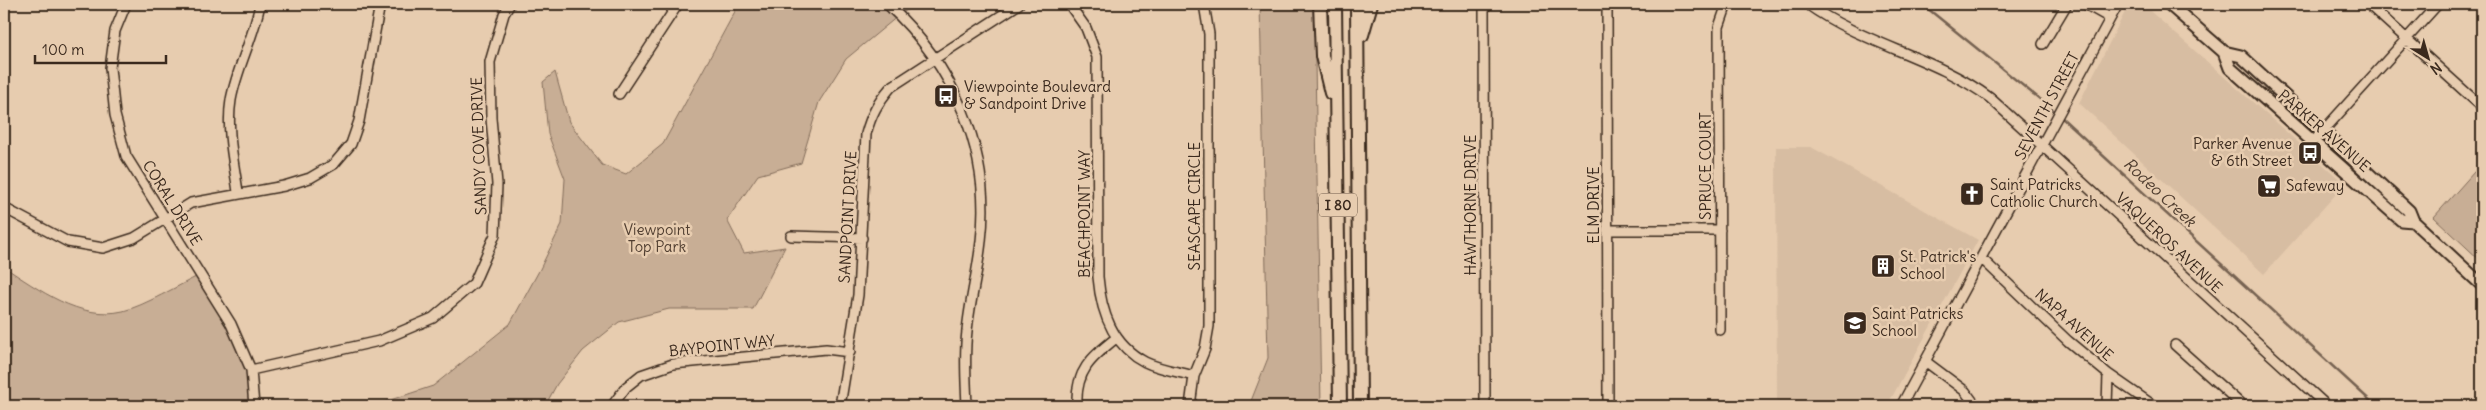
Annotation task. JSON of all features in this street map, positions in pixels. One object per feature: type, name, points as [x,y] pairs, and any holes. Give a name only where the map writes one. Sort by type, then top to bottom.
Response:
[{"type":"highway","points":[[1320,4],[1322,56],[1337,116]]},
{"type":"highway","name":"I 80","points":[[1335,4],[1340,406]]},
{"type":"highway","name":"I 80","points":[[1357,4],[1359,47],[1360,406]]},
{"type":"highway","points":[[1359,47],[1371,4]]},
{"type":"main road","name":"PARKER AVENUE","points":[[2170,4],[2224,52],[2230,68],[2401,220],[2413,221]]},
{"type":"main road","name":"PARKER AVENUE","points":[[2224,52],[2241,56],[2410,211],[2413,221],[2482,285]]},
{"type":"street","name":"CORAL DRIVE","points":[[126,4],[115,31],[110,68],[115,115],[126,156],[164,220],[231,324],[251,370],[254,406]]},
{"type":"street","points":[[238,192],[231,141],[231,102],[240,63],[256,22],[260,4]]},
{"type":"street","points":[[4,208],[68,242],[103,248],[134,238],[191,202],[238,192],[284,186],[310,178],[334,164],[351,144],[360,121],[380,4]]},
{"type":"street","name":"SANDY COVE DRIVE","points":[[251,370],[380,341],[434,318],[474,283],[495,236],[497,184],[491,118],[490,62],[504,14],[510,4]]},
{"type":"street","points":[[619,94],[678,4]]},
{"type":"street","points":[[887,4],[934,58],[949,83],[970,127],[979,163],[983,203],[981,240],[967,331],[967,406]]},
{"type":"street","points":[[934,58],[1019,4]]},
{"type":"street","name":"BEACHPOINT WAY","points":[[1070,4],[1086,28],[1096,56],[1098,277],[1103,311],[1116,338],[1146,362],[1194,376]]},
{"type":"street","name":"SEASCAPE CIRCLE","points":[[1190,406],[1194,376],[1205,349],[1209,326],[1208,34],[1204,4]]},
{"type":"street","name":"HAWTHORNE DRIVE","points":[[1484,4],[1485,406]]},
{"type":"street","name":"ELM DRIVE","points":[[1607,4],[1608,406]]},
{"type":"street","name":"SPRUCE COURT","points":[[1720,330],[1719,27],[1727,4]]},
{"type":"street","name":"VAQUEROS AVENUE","points":[[1807,4],[1853,32],[1887,47],[1923,59],[1973,85],[2042,144],[2327,406]]},
{"type":"street","points":[[2043,44],[2067,4]]},
{"type":"street","points":[[2085,4],[2110,18]]},
{"type":"street","name":"SEVENTH STREET","points":[[1901,406],[2118,4]]},
{"type":"street","points":[[2368,4],[2482,107]]},
{"type":"street","points":[[2314,141],[2438,4]]},
{"type":"street","name":"SANDPOINT DRIVE","points":[[840,406],[858,294],[866,134],[871,117],[879,101],[891,87],[934,58]]},
{"type":"street","points":[[1607,230],[1720,230]]},
{"type":"street","points":[[791,236],[862,238]]},
{"type":"street","name":"NAPA AVENUE","points":[[1981,258],[2068,341],[2108,374],[2154,406]]},
{"type":"street","points":[[1077,406],[1078,382],[1083,370],[1092,358],[1116,338]]},
{"type":"street","points":[[2175,345],[2243,406]]},
{"type":"street","name":"BAYPOINT WAY","points":[[612,406],[626,387],[641,375],[673,364],[826,350],[850,352]]},
{"type":"street","points":[[1925,361],[1965,391],[1976,406]]},
{"type":"street","points":[[2107,406],[2108,374]]},
{"type":"shaded area","points":[[2129,4],[2142,4],[2345,184],[2264,274],[2079,103]]},
{"type":"shaded area","name":"Saint Patricks School","points":[[1776,147],[1811,147],[1978,240],[1887,406],[1777,406]]},
{"type":"green space","name":"Viewpoint Top Park","points":[[739,4],[916,4],[898,16],[846,59],[819,102],[801,163],[758,175],[727,220],[744,253],[785,247],[753,309],[669,309],[619,322],[583,351],[557,384],[545,406],[372,406],[433,386],[510,324],[540,269],[562,224],[565,179],[548,134],[543,82],[555,72],[569,122],[602,165],[626,174],[663,144]]},
{"type":"green space","points":[[1260,4],[1314,4],[1321,406],[1249,406],[1268,358]]},
{"type":"green space","points":[[2482,163],[2482,262],[2434,217]]},
{"type":"green space","points":[[4,267],[60,301],[75,307],[107,313],[123,311],[141,305],[200,275],[251,370],[254,406],[4,406]]},
{"type":"waterway","name":"Rodeo Creek","points":[[1922,4],[2057,113]]},
{"type":"waterway","name":"Rodeo Creek","points":[[2061,117],[2376,406]]},
{"type":"place","name":"Viewpointe Boulevard & Sandpoint Drive","points":[[946,96]]},
{"type":"place","name":"Parker Avenue & 6th Street","points":[[2310,153]]},
{"type":"place","name":"Safeway","points":[[2269,186]]},
{"type":"place","name":"Saint Patricks Catholic Church","points":[[1972,194]]},
{"type":"place","name":"St. Patrick's School","points":[[1883,266]]},
{"type":"place","name":"Saint Patricks School","points":[[1855,323]]}]
